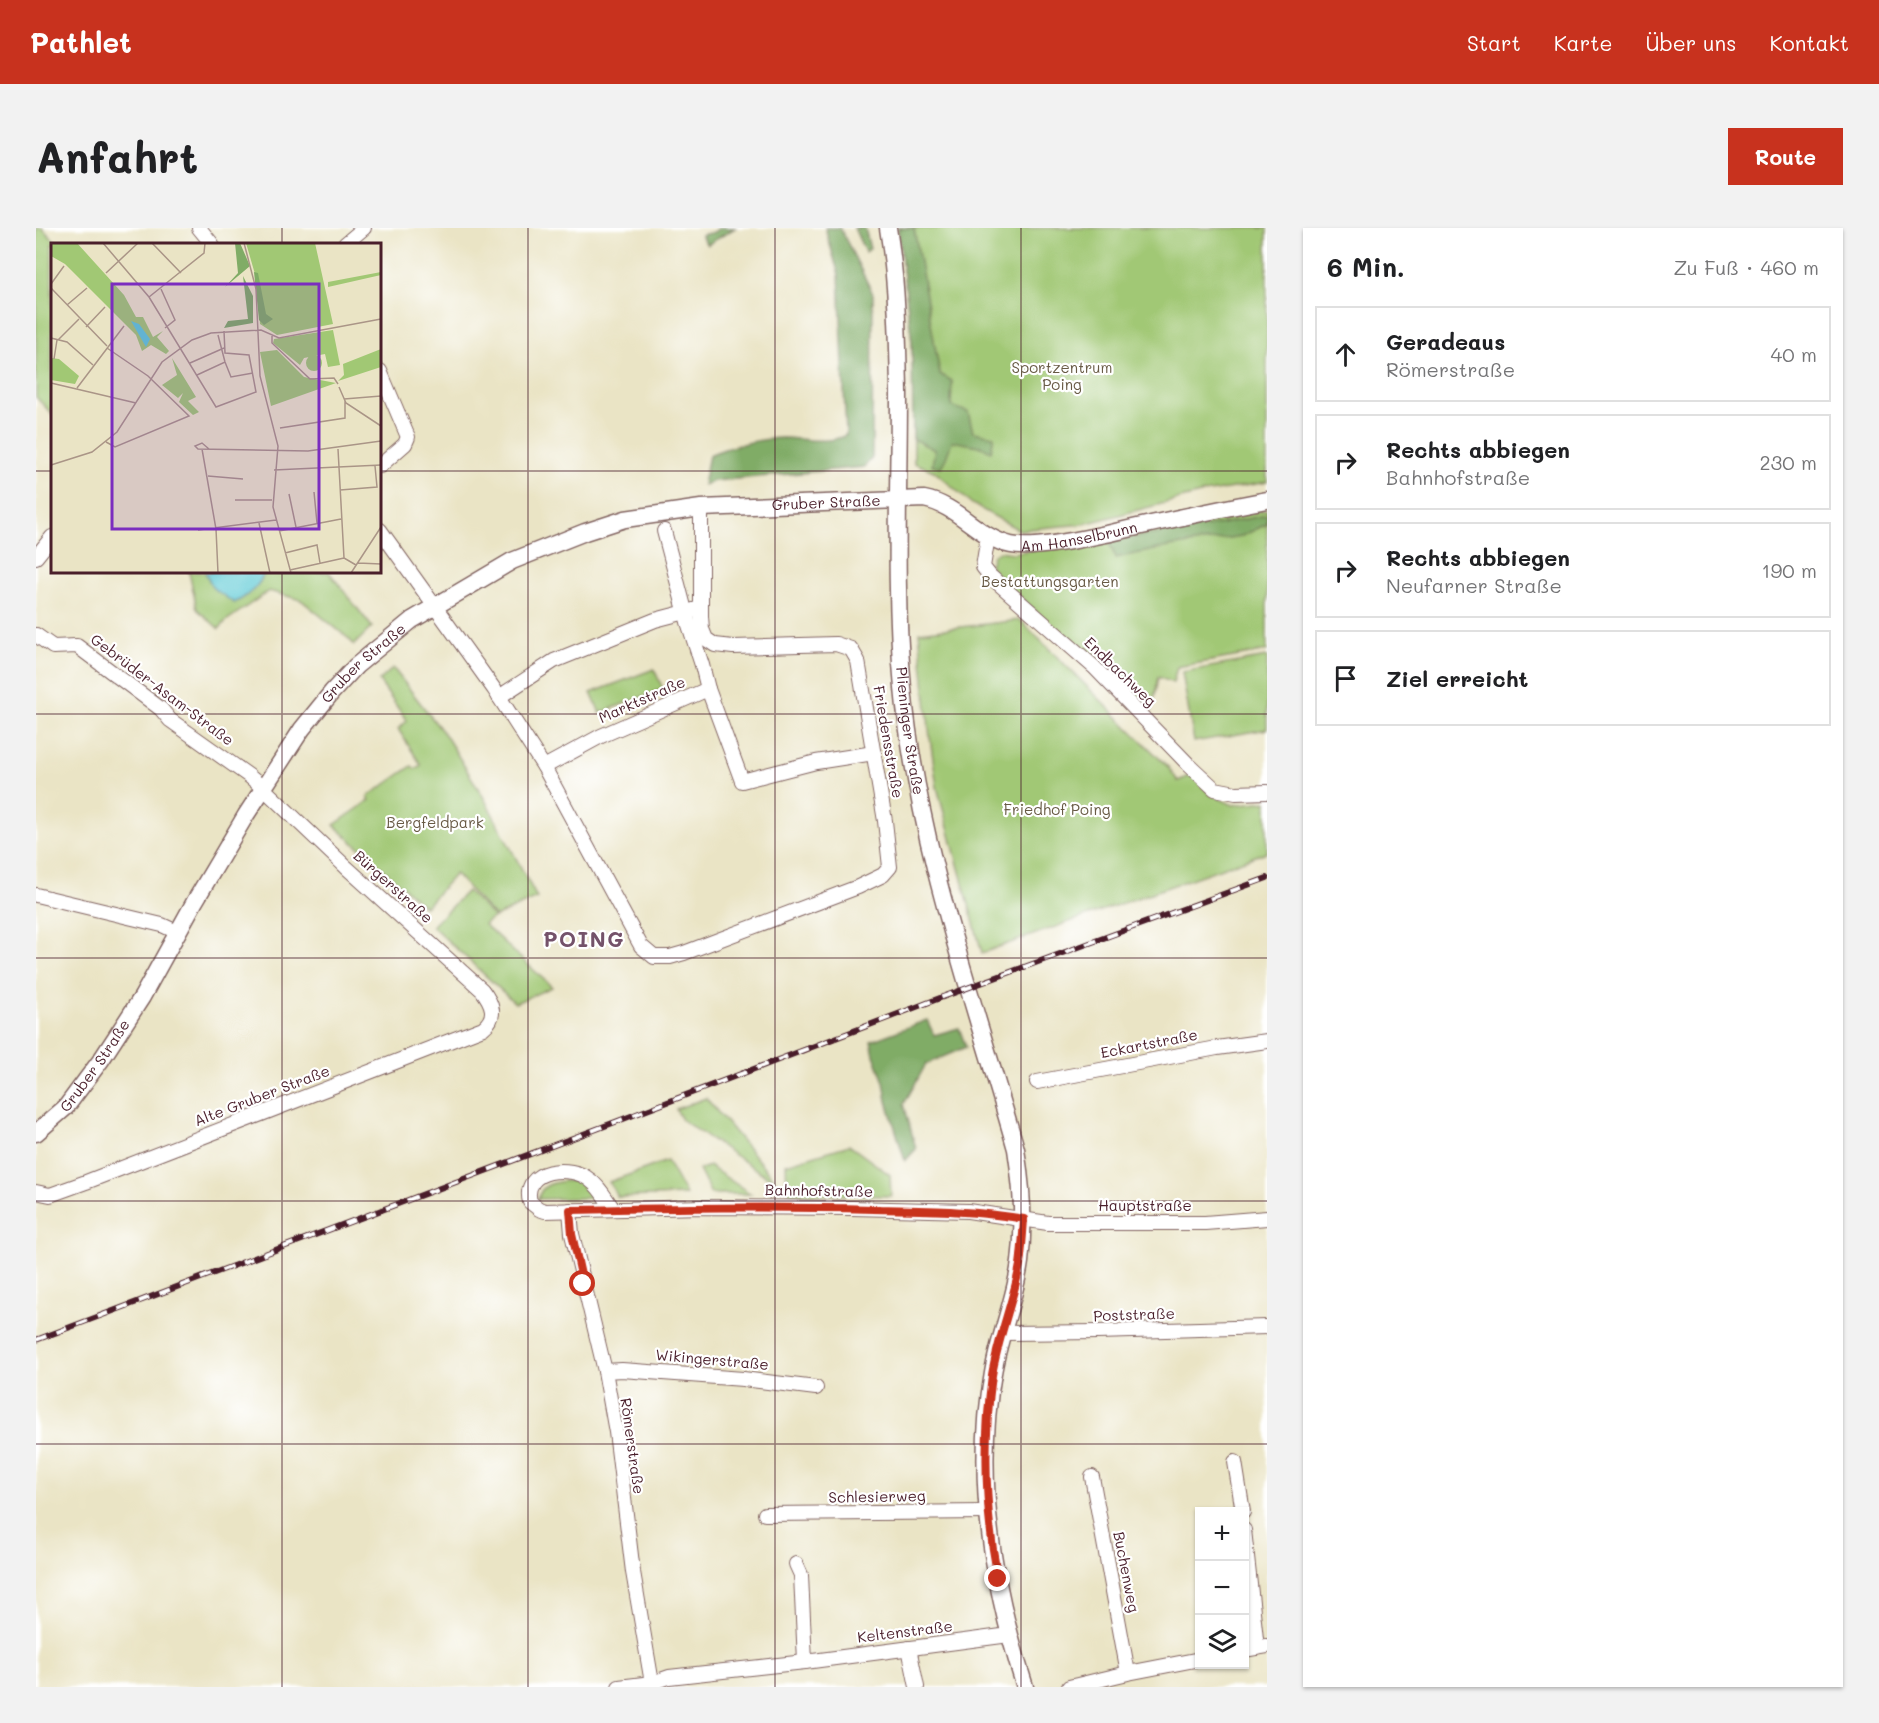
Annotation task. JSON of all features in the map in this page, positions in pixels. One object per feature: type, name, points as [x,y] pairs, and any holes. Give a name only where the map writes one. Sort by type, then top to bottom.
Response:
[{"type":"street","points":[[199,228],[211,243]]},
{"type":"street","points":[[346,243],[364,228]]},
{"type":"street","name":"Plieninger Straße","points":[[888,228],[895,280],[898,343],[898,608],[903,687],[914,774],[939,884],[1016,1149],[1022,1191],[1024,1219],[1020,1264],[993,1373],[988,1418],[988,1512],[992,1551],[1010,1634],[1025,1687]]},
{"type":"street","points":[[381,373],[408,437],[405,444],[381,465]]},
{"type":"street","name":"Am Hanselbrunn","points":[[898,500],[924,499],[943,504],[988,536],[1013,545],[1028,546],[1068,541],[1267,500]]},
{"type":"street","name":"Gruber Straße","points":[[36,1132],[66,1107],[101,1060],[142,997],[177,932],[263,788],[302,729],[356,666],[412,620],[500,567],[585,532],[625,519],[700,508],[898,500]]},
{"type":"street","name":"Friedensstraße","points":[[544,767],[641,946],[654,957],[670,957],[684,953],[858,887],[883,875],[890,867],[890,854],[858,661],[851,649],[836,644],[733,647],[715,645],[705,639],[701,608],[700,508]]},
{"type":"street","points":[[381,531],[499,697],[544,767]]},
{"type":"street","points":[[664,531],[708,689]]},
{"type":"street","name":"Endbachweg","points":[[988,536],[983,567],[990,576],[1094,667],[1215,789],[1236,794],[1267,792]]},
{"type":"street","points":[[36,557],[51,538]]},
{"type":"street","points":[[499,697],[554,661],[655,620],[701,608]]},
{"type":"street","name":"Gebrüder-Asam-Straße","points":[[36,634],[53,647],[76,646],[161,709],[170,720],[263,788]]},
{"type":"street","name":"Marktstraße","points":[[544,767],[601,736],[708,689],[742,781],[816,762],[874,753]]},
{"type":"street","name":"Bürgerstraße","points":[[263,788],[482,990],[490,1000],[492,1015]]},
{"type":"street","points":[[36,895],[162,925],[177,932]]},
{"type":"street","name":"Alte Gruber Straße","points":[[36,1192],[50,1196],[87,1182],[483,1028],[490,1022],[492,1015]]},
{"type":"street","name":"Eckartstraße","points":[[1037,1082],[1217,1048],[1267,1041]]},
{"type":"street","name":"Bahnhofstraße","points":[[613,1209],[590,1179],[569,1171],[547,1173],[538,1177],[532,1182],[529,1191],[530,1202],[545,1210],[570,1210],[713,1207],[852,1208],[968,1211],[1024,1219]]},
{"type":"street","name":"Römerstraße","points":[[570,1210],[572,1234],[605,1371],[616,1432],[633,1572],[652,1685]]},
{"type":"street","name":"Hauptstraße","points":[[1024,1219],[1048,1222],[1204,1222],[1267,1218]]},
{"type":"street","name":"Poststraße","points":[[1002,1332],[1098,1332],[1267,1327]]},
{"type":"street","name":"Wikingerstraße","points":[[605,1371],[622,1370],[743,1379],[816,1388]]},
{"type":"street","points":[[1235,1462],[1242,1507]]},
{"type":"street","name":"Buchenweg","points":[[1092,1477],[1128,1673]]},
{"type":"street","name":"Schlesierweg","points":[[765,1514],[988,1512]]},
{"type":"street","points":[[1248,1561],[1256,1648]]},
{"type":"street","points":[[796,1564],[801,1575],[805,1662]]},
{"type":"street","name":"Keltenstraße","points":[[620,1687],[652,1685],[669,1677],[805,1662],[1010,1634]]},
{"type":"street","points":[[909,1648],[917,1687]]},
{"type":"street","points":[[1069,1687],[1195,1660]]},
{"type":"green space","points":[[36,228],[42,228],[57,243],[51,243],[51,413],[36,397]]},
{"type":"green space","points":[[719,228],[735,228],[707,245],[701,235],[714,232]]},
{"type":"green space","points":[[825,228],[840,228],[873,294],[872,458],[864,467],[714,481],[703,485],[709,455],[717,452],[763,440],[782,438],[831,440],[846,435],[839,275]]},
{"type":"green space","points":[[854,228],[865,228],[870,249],[865,252]]},
{"type":"green space","name":"Sportzentrum Poing","points":[[898,228],[1267,228],[1267,482],[1204,493],[1084,524],[1019,530],[972,504],[934,471],[914,463],[912,342]]},
{"type":"green space","points":[[898,228],[914,228],[940,374],[952,381],[951,406],[968,412],[973,432],[994,436],[991,451],[979,446],[952,441],[941,467],[932,465],[935,450],[913,439],[912,342]]},
{"type":"green space","name":"Bestattungsgarten","points":[[1267,510],[1267,651],[1177,667],[1173,683],[1158,677],[1152,710],[1133,699],[995,575],[990,565],[993,555],[999,551],[1013,553]]},
{"type":"green space","points":[[1267,515],[1267,524],[1242,536],[1116,558],[1108,541],[1221,524]]},
{"type":"green space","points":[[189,573],[330,573],[372,627],[354,645],[301,600],[269,591],[226,621],[219,629],[197,609]]},
{"type":"green space","name":"Friedhof Poing","points":[[1020,620],[1168,767],[1178,781],[1192,775],[1210,794],[1233,805],[1267,801],[1267,852],[982,953],[937,787],[919,632]]},
{"type":"green space","points":[[1267,657],[1267,729],[1194,742],[1182,672]]},
{"type":"green space","name":"Bergfeldpark","points":[[393,668],[446,736],[484,798],[537,898],[495,917],[455,874],[425,907],[334,825],[370,800],[367,797],[412,766],[415,769],[421,765],[398,729],[407,721],[379,681]]},
{"type":"green space","points":[[654,669],[663,689],[600,713],[591,693]]},
{"type":"green space","points":[[467,891],[494,917],[484,924],[552,987],[515,1003],[432,926]]},
{"type":"green space","points":[[927,1020],[934,1035],[959,1028],[966,1047],[926,1064],[904,1104],[916,1149],[905,1161],[871,1041]]},
{"type":"green space","points":[[706,1098],[778,1184],[682,1120],[676,1109]]},
{"type":"green space","points":[[849,1145],[890,1175],[891,1196],[790,1194],[787,1188],[786,1164]]},
{"type":"green space","points":[[667,1161],[686,1195],[618,1197],[609,1182]]},
{"type":"green space","points":[[709,1166],[751,1194],[711,1194],[699,1170]]},
{"type":"green space","points":[[564,1181],[583,1181],[599,1198],[538,1199],[539,1194],[547,1186]]},
{"type":"water","points":[[206,573],[264,573],[253,590],[234,603],[213,588]]},
{"type":"railway","points":[[36,1340],[940,998],[1267,878]]},
{"type":"district","name":"POING","points":[[584,940]]},
{"type":"route","points":[[583,1284],[572,1234],[570,1210],[702,1207],[852,1208],[968,1211],[1024,1219],[1020,1264],[993,1373],[988,1418],[988,1512],[992,1551],[998,1579]]}]
